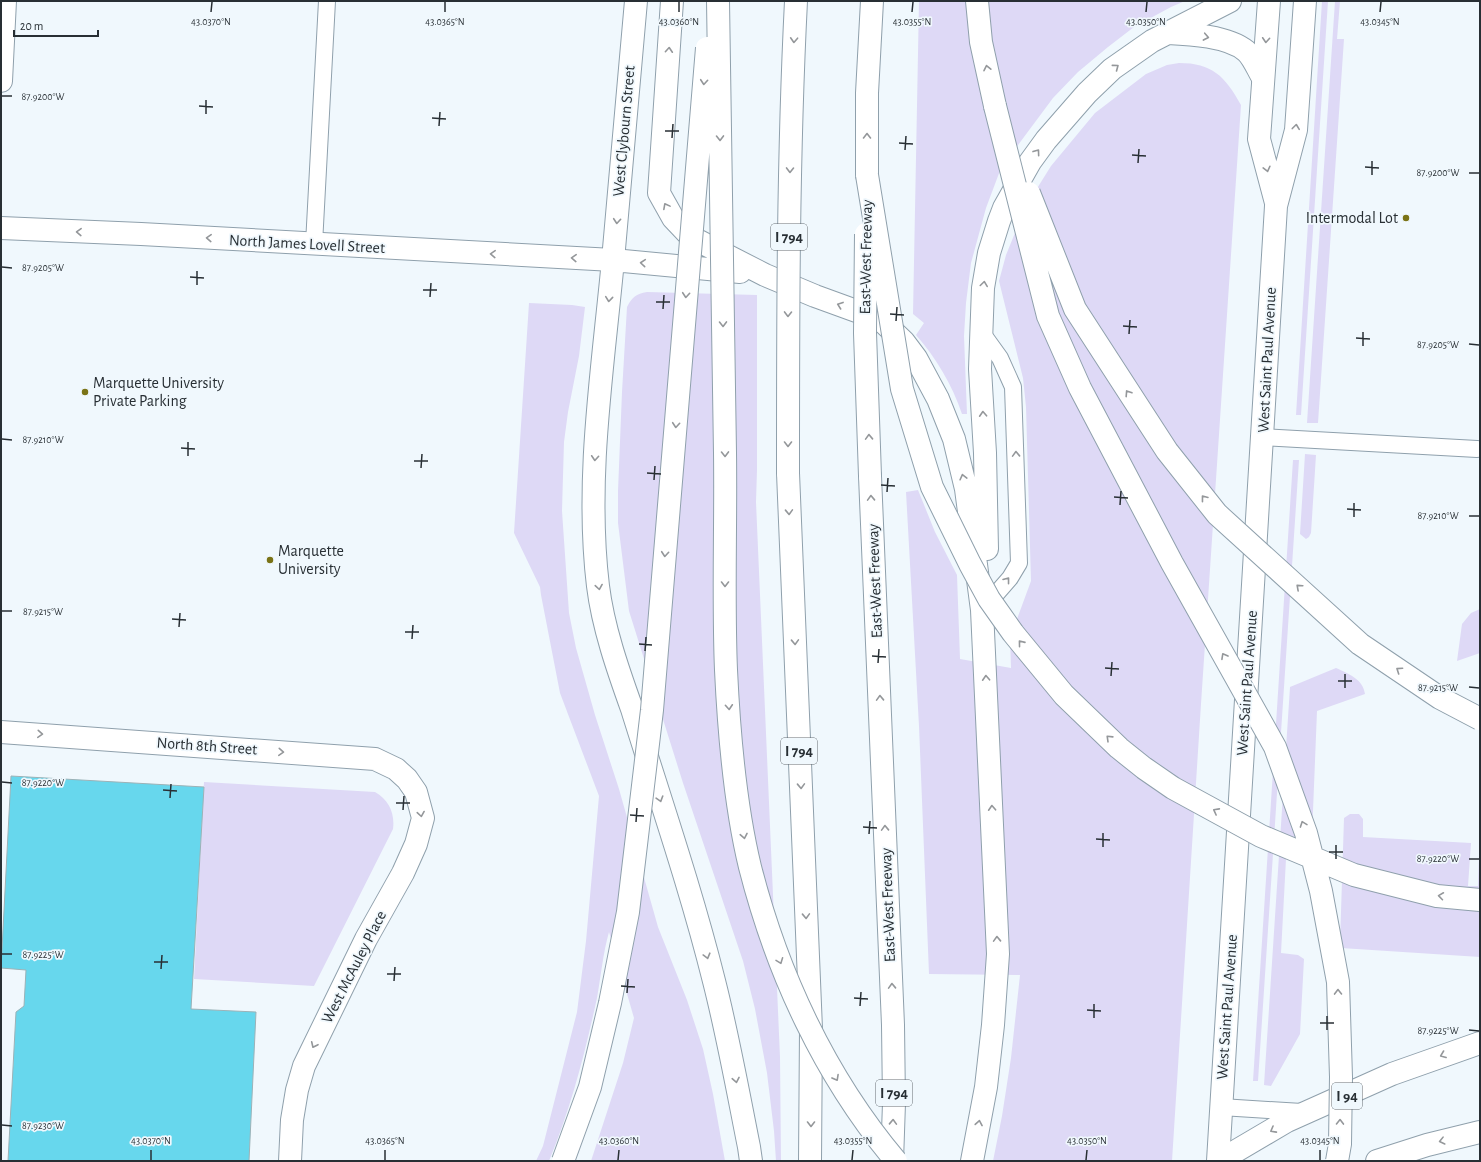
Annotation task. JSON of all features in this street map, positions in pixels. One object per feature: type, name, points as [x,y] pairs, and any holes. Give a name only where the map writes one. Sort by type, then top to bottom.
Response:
[{"type":"main road","points":[[1,81],[5,1]]},
{"type":"main road","name":"West Clybourn Street","points":[[636,1],[598,419],[593,493],[593,535],[598,588],[620,674],[697,919],[714,981],[728,1041],[751,1161]]},
{"type":"main road","points":[[672,1],[659,193],[672,218],[691,237],[765,274],[815,296],[881,320],[904,342],[916,358],[938,399],[954,440],[966,489],[982,610],[998,954],[986,1087],[972,1161]]},
{"type":"main road","points":[[563,1161],[590,1087],[610,1003],[628,912],[652,710],[710,1]]},
{"type":"main road","points":[[718,1],[726,508],[726,668],[732,748],[740,811],[750,864],[766,923],[789,982],[814,1038],[840,1086],[882,1145],[896,1161]]},
{"type":"main road","name":"I 794","points":[[796,1],[791,91],[788,473],[810,1029],[810,1161]]},
{"type":"main road","name":"East-West Freeway","points":[[872,1],[867,93],[865,333],[894,1025],[892,1161]]},
{"type":"main road","points":[[977,1],[982,42],[995,106],[1048,316],[1080,388],[1172,563],[1275,747],[1306,833],[1321,891],[1338,982],[1341,1076],[1340,1144],[1337,1161]]},
{"type":"main road","points":[[982,610],[987,553],[985,453],[980,369],[983,288],[989,253],[1001,214],[1030,162],[1060,123],[1087,93],[1112,69],[1152,41],[1230,1]]},
{"type":"main road","name":"West Saint Paul Avenue","points":[[1268,1],[1259,138],[1276,206]]},
{"type":"main road","name":"West Saint Paul Avenue","points":[[1218,1161],[1276,206],[1296,130],[1305,1]]},
{"type":"main road","points":[[1168,33],[1215,38],[1238,46],[1248,52],[1263,78]]},
{"type":"main road","points":[[995,106],[1075,309],[1162,444],[1203,497],[1217,514],[1360,644],[1440,698],[1480,719]]},
{"type":"main road","points":[[867,175],[902,389],[932,487],[989,599],[1013,633],[1064,695],[1119,748],[1144,768],[1173,788],[1261,836],[1354,875],[1437,896],[1480,900]]},
{"type":"main road","name":"North James Lovell Street","points":[[1,228],[613,260],[765,274]]},
{"type":"main road","name":"North 8th Street","points":[[1,732],[375,759],[396,769],[407,778]]},
{"type":"main road","name":"West McAuley Place","points":[[290,1161],[292,1120],[297,1090],[304,1066],[366,939],[403,873],[416,844],[423,818],[416,792],[407,778]]},
{"type":"main road","name":"I 94","points":[[1218,1161],[1287,1121],[1392,1074],[1480,1043]]},
{"type":"main road","points":[[1377,1161],[1427,1145],[1480,1132]]},
{"type":"lane","points":[[314,244],[327,1]]},
{"type":"lane","points":[[982,333],[1000,358],[1013,387],[1019,563],[1010,578],[982,610]]},
{"type":"lane","points":[[1263,438],[1477,449]]},
{"type":"lane","points":[[1221,1107],[1302,1112]]},
{"type":"shaded area","points":[[919,1],[1185,1],[1134,27],[1078,72],[1053,98],[1001,168],[986,208],[971,263],[964,336],[967,414],[962,414],[943,372],[916,335],[924,323],[913,314]]},
{"type":"shaded area","points":[[1322,1],[1328,1],[1301,415],[1296,415]]},
{"type":"shaded area","points":[[1335,1],[1340,1],[1337,39],[1344,39],[1318,423],[1307,423]]},
{"type":"shaded area","points":[[1179,63],[1200,65],[1216,73],[1229,86],[1241,105],[1172,1161],[993,1161],[1011,1058],[1020,975],[929,974],[919,726],[906,492],[918,490],[935,532],[957,575],[960,659],[1011,668],[1010,638],[1031,581],[1026,407],[1023,378],[999,281],[1006,255],[1026,206],[1051,166],[1095,113],[1146,74],[1167,65]]},
{"type":"shaded area","points":[[647,292],[757,295],[756,502],[780,1057],[781,1161],[776,1161],[767,1073],[755,1009],[743,961],[683,783],[629,611],[618,523],[622,392],[627,307],[635,296]]},
{"type":"shaded area","points":[[529,303],[585,307],[579,356],[568,412],[564,442],[562,511],[569,613],[576,648],[595,715],[619,789],[658,927],[687,1000],[703,1049],[725,1161],[591,1161],[623,1063],[634,1018],[609,932],[597,998],[571,1101],[549,1161],[536,1161],[543,1146],[577,1012],[586,941],[599,796],[560,693],[540,587],[514,533]]},
{"type":"shaded area","points":[[1305,454],[1316,455],[1311,533],[1306,539],[1300,534]]},
{"type":"shaded area","points":[[1293,460],[1299,460],[1258,1081],[1253,1081]]},
{"type":"shaded area","points":[[1480,609],[1480,653],[1457,661],[1462,624],[1471,613]]},
{"type":"shaded area","points":[[1336,668],[1355,678],[1361,684],[1365,694],[1317,711],[1312,836],[1311,839],[1287,840],[1281,953],[1298,955],[1304,959],[1300,1034],[1271,1086],[1264,1085],[1290,687]]},
{"type":"shaded area","points":[[204,782],[375,792],[384,799],[390,808],[393,818],[393,829],[314,986],[194,979]]},
{"type":"shaded area","points":[[1350,814],[1359,814],[1363,819],[1363,837],[1471,843],[1468,886],[1478,886],[1480,827],[1480,957],[1341,948],[1344,818]]},
{"type":"building","points":[[11,776],[204,787],[191,1009],[256,1012],[249,1161],[8,1161],[16,1012],[24,1006],[26,970],[1,968]]},
{"type":"place","name":"Intermodal Lot","points":[[1406,218]]},
{"type":"place","name":"Marquette University Private Parking","points":[[85,392]]},
{"type":"place","name":"Marquette University","points":[[270,560]]}]
